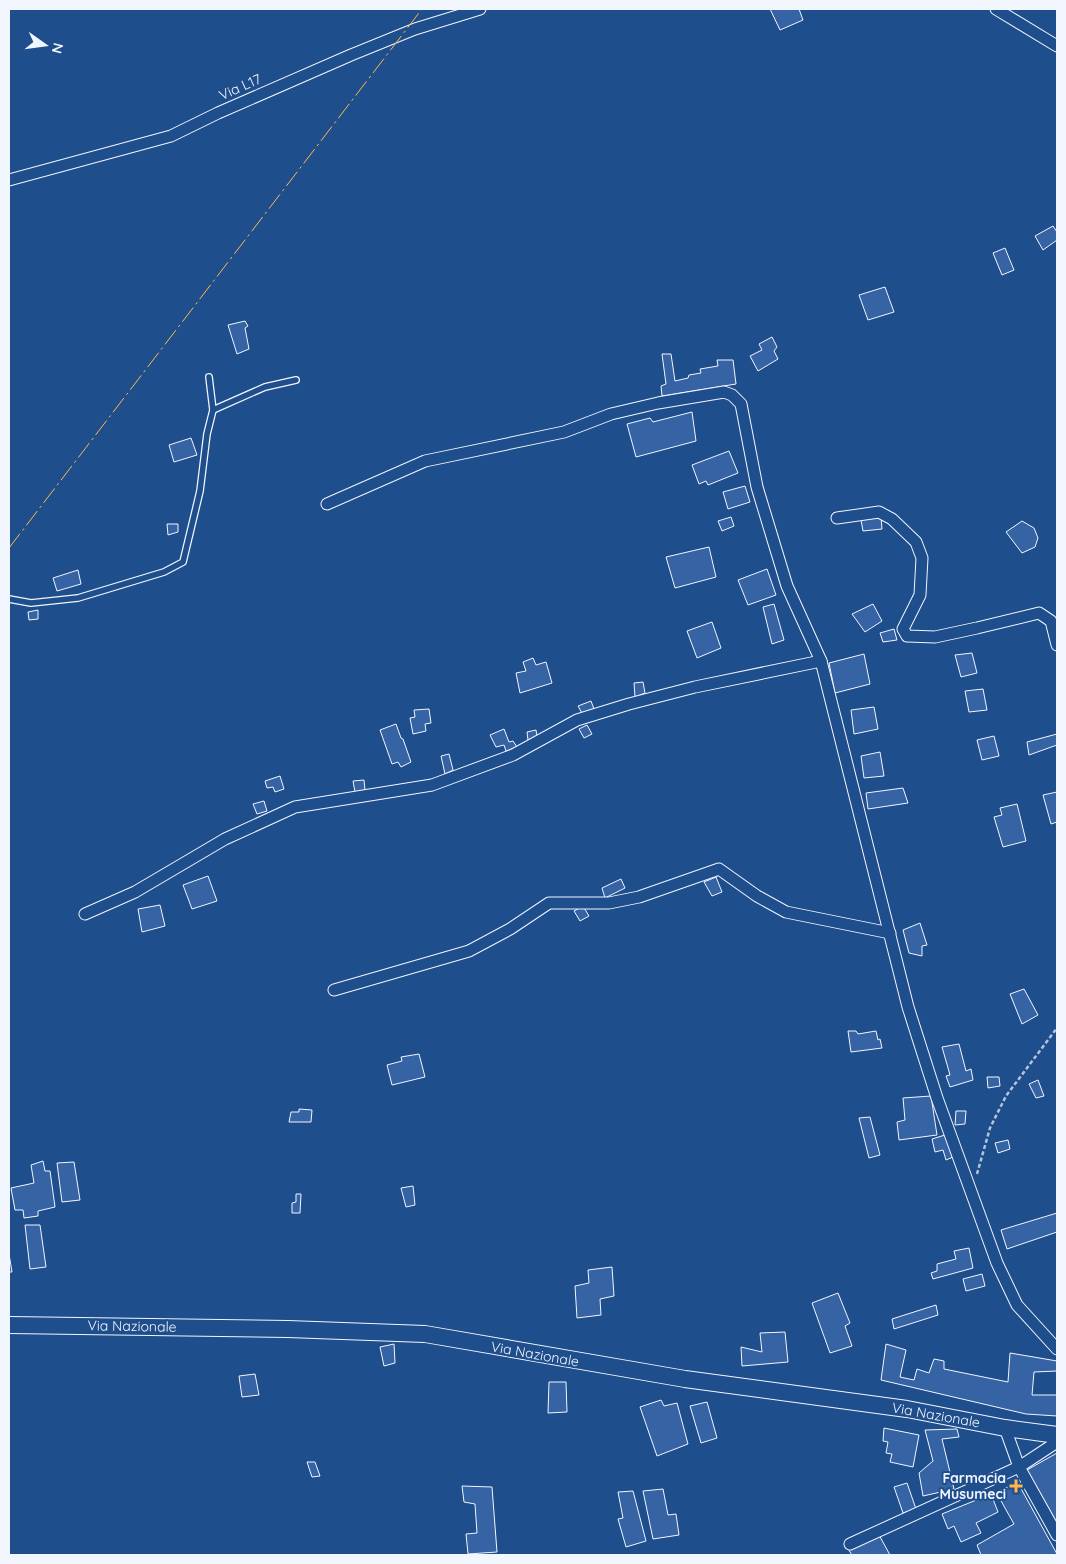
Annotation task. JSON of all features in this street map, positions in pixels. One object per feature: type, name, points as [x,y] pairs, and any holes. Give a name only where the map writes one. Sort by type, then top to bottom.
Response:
[{"type":"main road","name":"Via Nazionale","points":[[9,1324],[288,1329],[425,1334],[685,1379],[907,1409],[1005,1428],[1057,1435]]},
{"type":"street","name":"Via L17","points":[[9,180],[171,136],[218,113],[352,54],[415,30],[480,9]]},
{"type":"street","points":[[996,9],[1057,46]]},
{"type":"street","points":[[328,504],[425,461],[564,432],[611,414],[658,403],[724,392],[732,395],[741,404],[757,487],[787,586],[821,661],[908,1007],[937,1098],[997,1263],[1017,1305],[1057,1349]]},
{"type":"street","points":[[837,518],[879,512],[892,519],[916,542],[922,558],[920,595],[903,630],[907,636],[935,636],[977,628],[1039,612],[1050,621],[1057,645]]},
{"type":"street","points":[[85,914],[135,892],[225,839],[295,807],[432,785],[513,755],[577,720],[695,687],[821,661]]},
{"type":"street","points":[[334,990],[469,950],[510,929],[549,903],[609,903],[639,897],[719,869],[757,896],[786,912],[890,933]]},
{"type":"street","points":[[1005,1428],[1019,1467],[1057,1535]]},
{"type":"street","points":[[850,1544],[1019,1467],[1057,1442]]},
{"type":"lane","points":[[9,599],[31,603],[78,598],[164,572],[183,562],[200,491],[207,434],[213,410],[209,378]]},
{"type":"lane","points":[[213,410],[265,387],[296,380]]},
{"type":"path","points":[[968,1184],[977,1175],[990,1128],[1006,1096],[1057,1028]]},
{"type":"building","points":[[770,9],[799,9],[803,20],[780,30]]},
{"type":"building","points":[[1053,226],[1057,232],[1057,240],[1043,250],[1035,236]]},
{"type":"building","points":[[1005,248],[1014,270],[1002,275],[993,253]]},
{"type":"building","points":[[885,287],[894,312],[868,320],[859,295]]},
{"type":"building","points":[[245,321],[248,326],[245,328],[249,349],[237,354],[228,325]]},
{"type":"building","points":[[772,337],[777,347],[774,351],[778,359],[758,371],[750,356],[762,350],[759,344]]},
{"type":"building","points":[[662,354],[671,354],[675,381],[688,378],[689,375],[701,373],[700,369],[718,366],[717,360],[733,360],[736,384],[662,396],[661,386],[666,384]]},
{"type":"building","points":[[692,412],[696,441],[636,457],[627,424],[650,418],[653,422]]},
{"type":"building","points":[[191,438],[197,455],[174,462],[169,445]]},
{"type":"building","points":[[729,451],[738,473],[708,485],[706,481],[699,484],[692,465]]},
{"type":"building","points":[[745,486],[750,502],[728,509],[723,492]]},
{"type":"building","points":[[731,517],[734,526],[722,531],[718,521]]},
{"type":"building","points":[[881,517],[882,529],[863,531],[861,520]]},
{"type":"building","points":[[1022,521],[1034,528],[1038,538],[1035,547],[1022,553],[1006,532]]},
{"type":"building","points":[[167,524],[178,524],[178,532],[168,535]]},
{"type":"building","points":[[709,547],[716,577],[675,588],[666,557]]},
{"type":"building","points":[[767,569],[776,595],[748,605],[738,580]]},
{"type":"building","points":[[78,570],[81,584],[57,591],[53,578]]},
{"type":"building","points":[[774,604],[784,640],[772,644],[763,607]]},
{"type":"building","points":[[873,604],[882,621],[865,632],[852,614]]},
{"type":"building","points":[[38,610],[38,619],[29,620],[28,612]]},
{"type":"building","points":[[712,622],[721,648],[697,658],[687,631]]},
{"type":"building","points":[[894,629],[897,640],[883,642],[880,633]]},
{"type":"building","points":[[972,653],[977,673],[961,677],[955,655]]},
{"type":"building","points":[[864,654],[870,684],[835,693],[829,663]]},
{"type":"building","points":[[533,658],[536,665],[546,662],[552,683],[520,693],[516,673],[526,671],[523,662]]},
{"type":"building","points":[[643,682],[645,693],[635,697],[634,683]]},
{"type":"building","points":[[983,689],[987,710],[969,712],[965,691]]},
{"type":"building","points":[[591,701],[594,709],[583,715],[578,706]]},
{"type":"building","points":[[874,707],[878,729],[854,734],[851,710]]},
{"type":"building","points":[[429,709],[431,723],[425,724],[426,731],[413,734],[410,718],[415,717],[414,710]]},
{"type":"building","points":[[396,724],[411,762],[401,767],[398,762],[392,764],[380,730]]},
{"type":"building","points":[[587,725],[592,734],[584,738],[579,729]]},
{"type":"building","points":[[504,729],[509,742],[513,741],[517,747],[506,751],[504,745],[496,747],[490,735]]},
{"type":"building","points":[[536,730],[537,736],[528,740],[527,732]]},
{"type":"building","points":[[1057,734],[1057,745],[1029,755],[1027,742]]},
{"type":"building","points":[[994,736],[999,756],[982,760],[977,740]]},
{"type":"building","points":[[880,752],[884,776],[864,778],[861,756]]},
{"type":"building","points":[[449,754],[453,770],[445,774],[441,756]]},
{"type":"building","points":[[280,776],[284,789],[275,792],[273,787],[267,788],[265,781]]},
{"type":"building","points":[[364,780],[365,790],[355,792],[353,781]]},
{"type":"building","points":[[903,788],[908,803],[868,809],[866,793]]},
{"type":"building","points":[[1057,792],[1057,822],[1051,824],[1043,795]]},
{"type":"building","points":[[264,801],[267,811],[257,814],[253,804]]},
{"type":"building","points":[[1017,804],[1026,841],[1003,847],[994,817],[1002,815],[1000,808]]},
{"type":"building","points":[[208,876],[217,901],[192,909],[183,885]]},
{"type":"building","points":[[716,877],[722,892],[712,896],[704,882]]},
{"type":"building","points":[[621,879],[625,888],[605,898],[602,888]]},
{"type":"building","points":[[160,905],[165,926],[142,932],[138,909]]},
{"type":"building","points":[[583,906],[589,916],[580,921],[574,911]]},
{"type":"building","points":[[920,923],[927,945],[922,946],[922,956],[909,953],[903,930]]},
{"type":"building","points":[[1024,989],[1038,1015],[1022,1024],[1010,994]]},
{"type":"building","points":[[848,1031],[856,1031],[858,1034],[876,1031],[882,1048],[851,1052]]},
{"type":"building","points":[[959,1044],[966,1071],[971,1069],[973,1080],[950,1087],[946,1076],[950,1075],[942,1047]]},
{"type":"building","points":[[419,1054],[425,1077],[392,1085],[387,1065],[402,1061],[401,1057]]},
{"type":"building","points":[[987,1077],[999,1077],[1000,1086],[988,1088]]},
{"type":"building","points":[[1038,1080],[1044,1096],[1036,1098],[1029,1084]]},
{"type":"building","points":[[931,1096],[937,1135],[899,1140],[897,1122],[905,1120],[903,1098]]},
{"type":"building","points":[[299,1109],[312,1110],[311,1122],[289,1122],[291,1112],[299,1112]]},
{"type":"building","points":[[956,1111],[966,1111],[965,1124],[955,1125]]},
{"type":"building","points":[[870,1117],[880,1155],[869,1158],[859,1118]]},
{"type":"building","points":[[945,1135],[953,1157],[946,1160],[943,1150],[935,1152],[932,1139]]},
{"type":"building","points":[[1008,1140],[1010,1149],[998,1153],[995,1143]]},
{"type":"building","points":[[43,1161],[45,1171],[50,1171],[55,1207],[38,1211],[38,1216],[24,1218],[23,1210],[15,1210],[11,1188],[34,1183],[31,1165]]},
{"type":"building","points":[[74,1162],[80,1200],[62,1202],[57,1163]]},
{"type":"building","points":[[413,1186],[415,1205],[406,1207],[401,1188]]},
{"type":"building","points":[[296,1194],[301,1194],[300,1213],[292,1213],[292,1203],[296,1202]]},
{"type":"building","points":[[1057,1213],[1057,1232],[1007,1249],[1001,1230]]},
{"type":"building","points":[[25,1225],[40,1225],[46,1267],[30,1269]]},
{"type":"building","points":[[969,1248],[973,1268],[933,1279],[931,1273],[937,1271],[937,1264],[956,1259],[954,1251]]},
{"type":"building","points":[[9,1254],[12,1272],[9,1272]]},
{"type":"building","points":[[612,1267],[614,1296],[600,1299],[601,1315],[577,1318],[575,1286],[589,1283],[588,1270]]},
{"type":"building","points":[[982,1274],[985,1286],[966,1291],[963,1279]]},
{"type":"building","points":[[838,1293],[850,1323],[845,1326],[852,1346],[830,1353],[812,1303]]},
{"type":"building","points":[[936,1305],[938,1315],[894,1329],[892,1319]]},
{"type":"building","points":[[785,1332],[788,1362],[742,1366],[741,1347],[762,1352],[760,1333]]},
{"type":"building","points":[[394,1344],[395,1363],[384,1366],[380,1347]]},
{"type":"building","points":[[886,1344],[906,1350],[900,1377],[914,1380],[917,1369],[929,1373],[934,1359],[944,1361],[944,1369],[1008,1382],[1010,1353],[1057,1361],[1057,1371],[1034,1372],[1032,1395],[1057,1395],[1057,1416],[1026,1414],[881,1380]]},
{"type":"building","points":[[255,1374],[259,1395],[242,1397],[239,1376]]},
{"type":"building","points":[[549,1382],[566,1382],[567,1412],[548,1413]]},
{"type":"building","points":[[661,1400],[664,1406],[677,1403],[688,1444],[657,1456],[640,1407]]},
{"type":"building","points":[[707,1402],[717,1438],[701,1443],[690,1406]]},
{"type":"building","points":[[884,1428],[919,1435],[913,1467],[890,1462],[892,1454],[886,1453],[888,1442],[883,1441]]},
{"type":"building","points":[[957,1429],[959,1437],[942,1439],[954,1489],[923,1496],[919,1473],[933,1461],[925,1430]]},
{"type":"building","points":[[1057,1453],[1057,1523],[1027,1470]]},
{"type":"building","points":[[307,1462],[315,1462],[320,1476],[312,1477]]},
{"type":"building","points":[[907,1483],[916,1509],[903,1513],[894,1487]]},
{"type":"building","points":[[1018,1483],[1057,1555],[981,1555],[977,1545],[1014,1524],[996,1492]]},
{"type":"building","points":[[462,1486],[492,1487],[497,1552],[468,1554],[466,1534],[477,1533],[475,1504],[464,1502]]},
{"type":"building","points":[[663,1489],[668,1515],[676,1514],[679,1535],[653,1539],[643,1491]]},
{"type":"building","points":[[633,1491],[646,1541],[626,1547],[618,1519],[623,1518],[618,1492]]},
{"type":"building","points":[[991,1494],[998,1512],[976,1523],[981,1533],[961,1542],[954,1526],[948,1529],[942,1514]]},
{"type":"building","points":[[878,1533],[890,1555],[852,1555],[848,1549]]},
{"type":"power","points":[[9,548],[422,9]]},
{"type":"place","name":"Farmacia Musumeci","points":[[1016,1486]]}]
